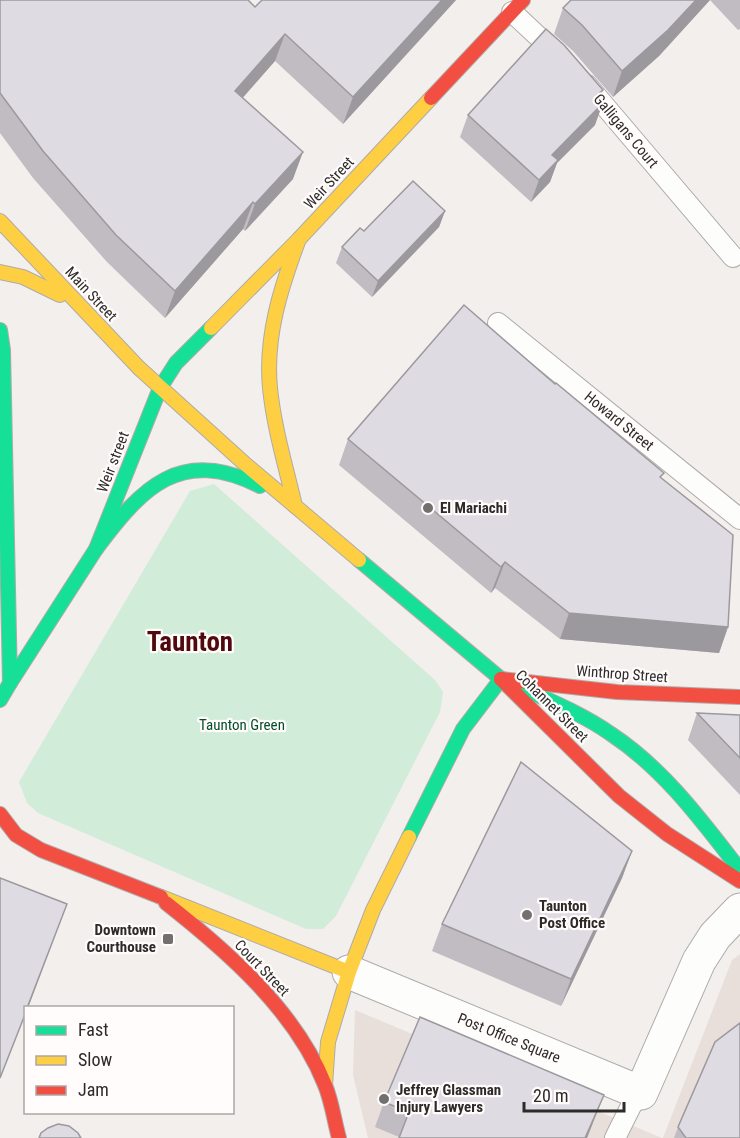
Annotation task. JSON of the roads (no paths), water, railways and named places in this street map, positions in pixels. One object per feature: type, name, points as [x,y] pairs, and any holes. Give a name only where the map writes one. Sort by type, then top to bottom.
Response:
[{"type":"main road","name":"Weir Street","points":[[160,388],[176,363],[299,239],[517,6]]},
{"type":"main road","name":"Main Street","points":[[0,221],[160,388]]},
{"type":"main road","points":[[295,506],[274,411],[269,367],[278,303],[299,239]]},
{"type":"main road","points":[[0,272],[22,276],[39,283],[62,297],[99,326]]},
{"type":"main road","points":[[0,330],[3,350],[10,683]]},
{"type":"main road","points":[[0,814],[16,835],[41,850],[349,972],[373,910],[463,729],[501,679],[295,506],[160,388]]},
{"type":"main road","name":"Weir street","points":[[96,549],[160,388]]},
{"type":"main road","points":[[0,700],[96,549],[124,513],[147,493],[170,478],[198,469],[230,473],[266,489],[295,506]]},
{"type":"main road","name":"Winthrop Street","points":[[501,679],[617,692],[740,698]]},
{"type":"main road","name":"Cohannet Street","points":[[501,679],[589,720],[639,755],[673,787],[740,870]]},
{"type":"main road","name":"Cohannet Street","points":[[501,679],[619,796],[667,834],[740,882]]},
{"type":"main road","points":[[8,845],[41,850]]},
{"type":"main road","name":"Court Street","points":[[153,893],[209,938],[261,987],[298,1038],[325,1085]]},
{"type":"main road","name":"Court Street","points":[[339,1138],[325,1085],[324,1062],[328,1036],[349,972]]},
{"type":"street","points":[[641,1092],[699,961],[715,936],[740,910]]},
{"type":"street","name":"Post Office Square","points":[[349,972],[641,1092]]},
{"type":"lane","name":"Galligans Court","points":[[517,6],[733,257]]},
{"type":"lane","name":"Howard Street","points":[[498,323],[740,519]]},
{"type":"lane","points":[[615,1138],[631,1106],[641,1092]]},
{"type":"place","name":"El Mariachi","points":[[428,508]]},
{"type":"place","name":"Taunton Post Office","points":[[527,915]]},
{"type":"place","name":"Downtown Courthouse","points":[[168,939]]},
{"type":"place","name":"Jeffrey Glassman Injury Lawyers","points":[[384,1099]]},
{"type":"district","name":"Taunton","points":[[190,642]]},
{"type":"park label","name":"Taunton Green","points":[[242,725]]}]
